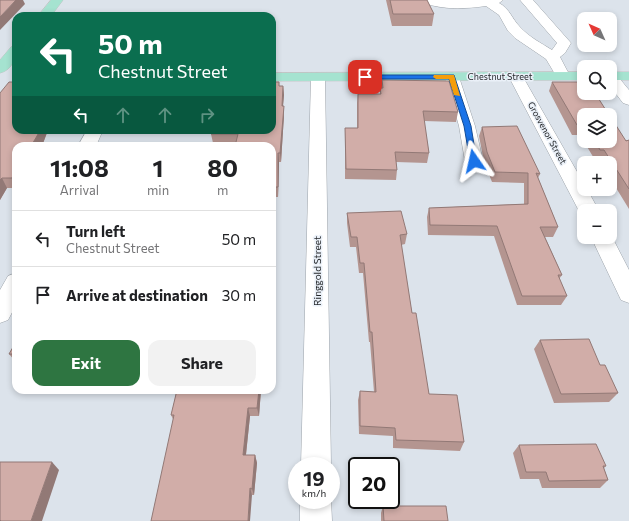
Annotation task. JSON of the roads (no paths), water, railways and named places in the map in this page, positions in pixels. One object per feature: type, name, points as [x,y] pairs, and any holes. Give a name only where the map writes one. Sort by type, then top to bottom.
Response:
[{"type":"main road","points":[[48,12],[58,0]]},
{"type":"main road","points":[[4,73],[12,58]]},
{"type":"main road","name":"Chestnut Street","points":[[276,77],[577,76]]},
{"type":"main road","points":[[617,76],[629,76]]},
{"type":"street","points":[[428,0],[446,4],[490,1],[504,13],[508,21],[520,35],[552,56],[562,76]]},
{"type":"street","points":[[526,0],[564,43],[560,50],[552,56]]},
{"type":"street","name":"Ringgold Street","points":[[316,457],[318,77]]},
{"type":"street","points":[[452,77],[468,126],[474,161]]},
{"type":"street","name":"Grosvenor Street","points":[[516,77],[585,204]]},
{"type":"street","points":[[617,85],[629,100]]},
{"type":"street","points":[[605,244],[629,294]]},
{"type":"street","points":[[0,313],[12,290]]},
{"type":"street","points":[[316,509],[316,521]]}]
